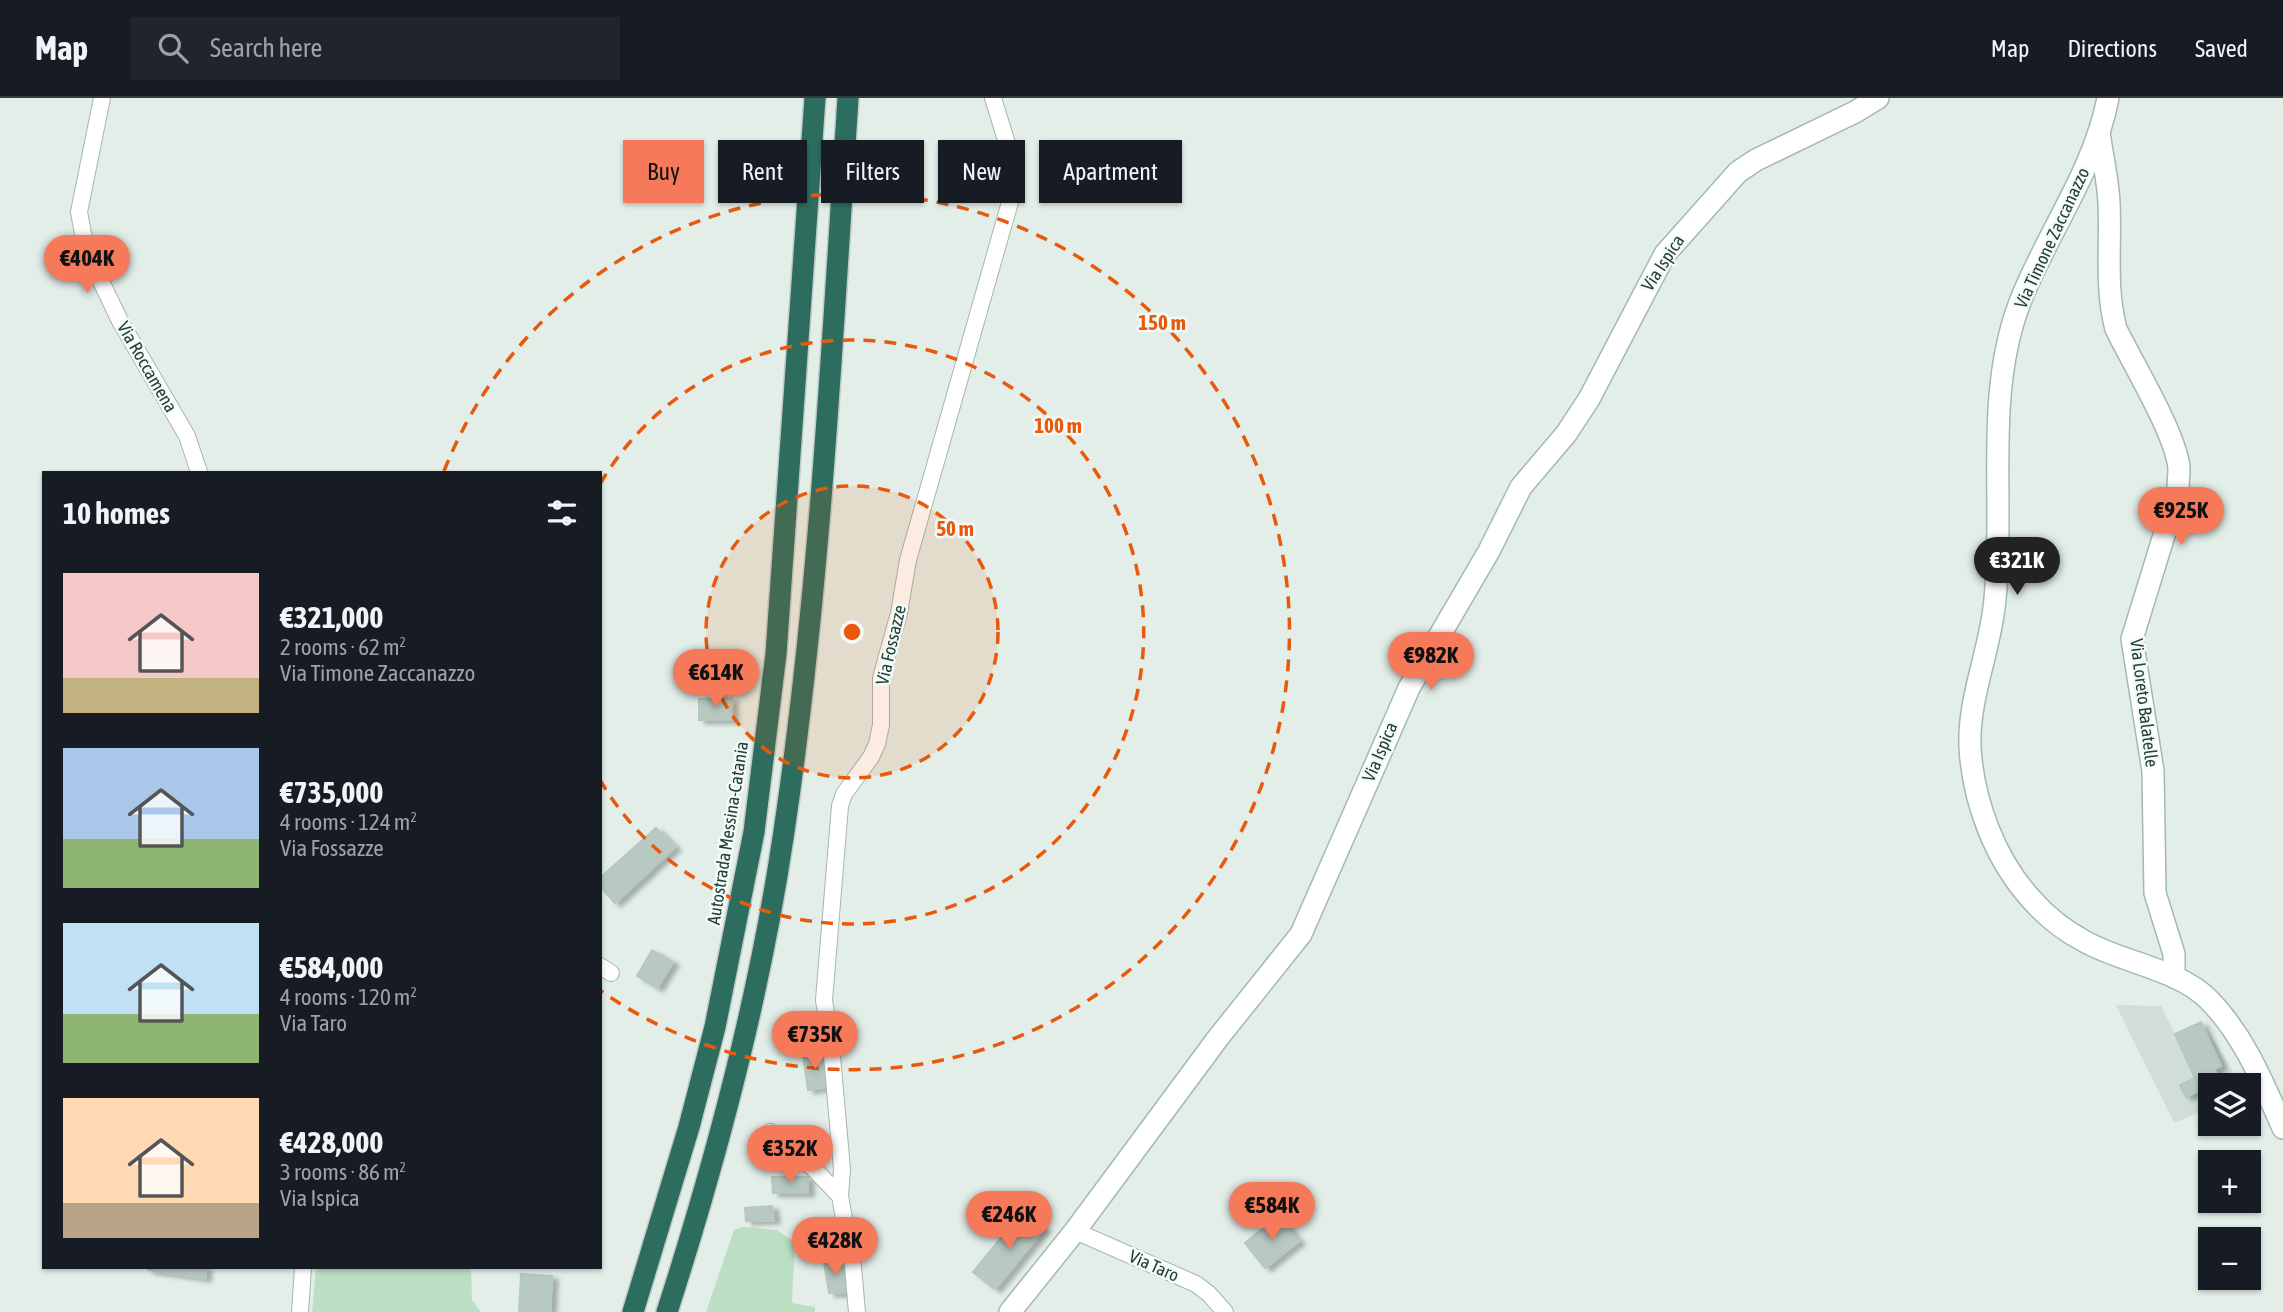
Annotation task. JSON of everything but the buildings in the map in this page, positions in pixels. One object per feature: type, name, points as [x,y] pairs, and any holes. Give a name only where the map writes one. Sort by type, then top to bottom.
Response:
[{"type":"highway","name":"Autostrada Messina-Catania","points":[[633,1312],[686,1139],[715,1027],[754,832],[776,654],[815,98]]},
{"type":"highway","points":[[667,1312],[724,1120],[762,957],[783,840],[798,733],[811,602],[833,335],[848,98]]},
{"type":"street","name":"Via Roccamena","points":[[102,98],[79,212],[86,250],[120,321],[187,436],[199,471]]},
{"type":"street","name":"Via Fossazze","points":[[840,1196],[842,1169],[831,1045],[824,1000],[840,806],[844,794],[871,757],[877,744],[881,725],[881,678],[900,613],[908,560],[1010,202],[1010,153],[993,98]]},
{"type":"street","name":"Via Ispica","points":[[1010,1312],[1218,1038],[1301,934],[1409,688],[1489,551],[1521,486],[1566,434],[1589,399],[1665,254],[1738,172],[1756,160],[1878,98]]},
{"type":"street","points":[[2094,98],[2095,140]]},
{"type":"street","points":[[2095,140],[2108,98]]},
{"type":"street","name":"Via Timone Zaccanazzo","points":[[2095,140],[2020,302],[2008,344],[2000,383],[1999,553],[1993,614],[1972,712],[1970,746],[1975,781],[1987,827],[2008,866],[2032,900],[2059,925],[2085,942],[2174,977]]},
{"type":"street","name":"Via Loreto Balatelle","points":[[2095,140],[2109,201],[2109,290],[2113,321],[2164,424],[2179,467],[2178,489],[2132,639],[2153,771],[2155,893],[2174,954],[2174,977]]},
{"type":"street","points":[[2076,185],[2109,201]]},
{"type":"street","points":[[2174,977],[2207,998],[2249,1052],[2283,1128]]},
{"type":"street","points":[[770,1132],[812,1167],[840,1196],[853,1267],[857,1312]]},
{"type":"street","name":"Via Taro","points":[[1074,1231],[1196,1284],[1225,1312]]},
{"type":"street","points":[[300,1312],[303,1269]]},
{"type":"shaded area","points":[[2116,1005],[2161,1006],[2175,1034],[2201,1022],[2234,1073],[2198,1073],[2198,1113],[2174,1123]]},
{"type":"green space","points":[[743,1227],[777,1230],[795,1242],[792,1303],[815,1307],[815,1312],[706,1312],[734,1230]]},
{"type":"green space","points":[[316,1269],[471,1269],[472,1300],[481,1312],[312,1312]]}]
